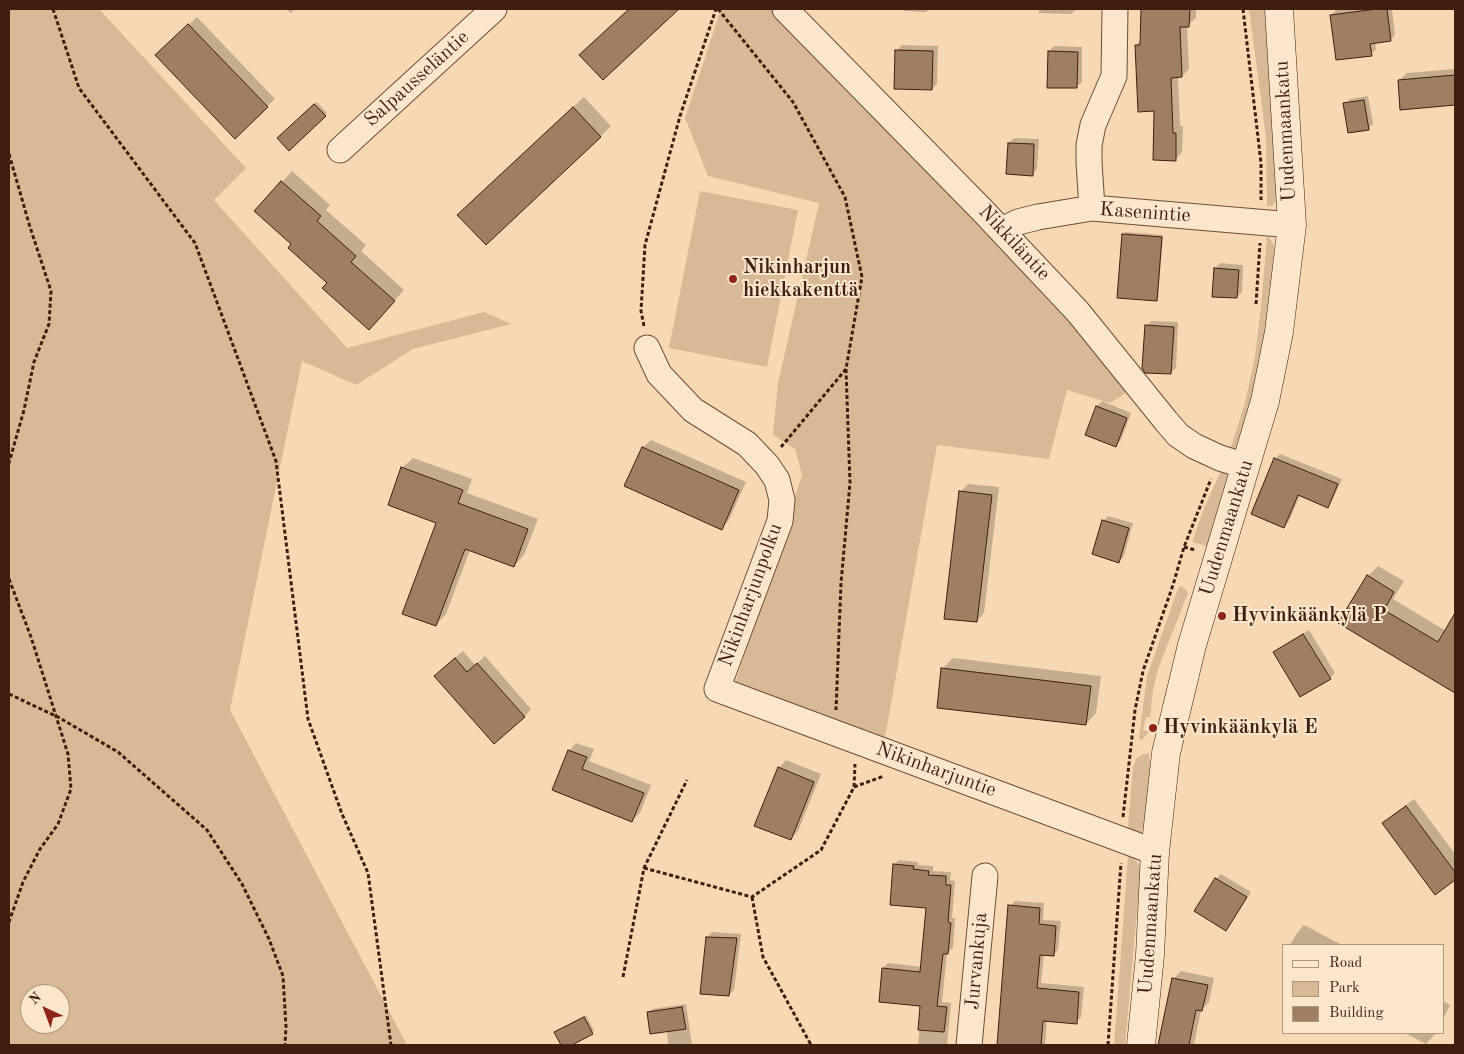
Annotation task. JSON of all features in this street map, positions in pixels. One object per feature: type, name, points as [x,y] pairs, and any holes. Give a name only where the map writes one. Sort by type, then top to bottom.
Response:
[{"type":"main road","name":"Uudenmaankatu","points":[[1142,1045],[1150,956],[1155,852],[1166,753],[1192,645],[1266,401],[1279,332],[1292,225],[1279,9]]},
{"type":"street","name":"Salpausseläntie","points":[[340,150],[494,9]]},
{"type":"street","name":"Nikkiläntie","points":[[785,9],[1002,230],[1078,312],[1178,435],[1194,446],[1220,458],[1246,466]]},
{"type":"street","points":[[1092,208],[1089,144],[1093,125],[1114,76],[1114,9]]},
{"type":"street","name":"Kasenintie","points":[[1002,230],[1025,220],[1092,208],[1292,225]]},
{"type":"street","name":"Nikinharjunpolku","points":[[647,348],[660,374],[693,410],[747,444],[767,465],[777,480],[782,500],[780,521],[717,688]]},
{"type":"street","name":"Nikinharjuntie","points":[[717,688],[1155,852]]},
{"type":"street","name":"Jurvankuja","points":[[969,1045],[985,876]]},
{"type":"path","points":[[53,9],[79,88],[195,243],[276,461],[308,719],[342,814],[368,873],[391,1045]]},
{"type":"path","points":[[647,348],[642,311],[645,245],[680,116],[717,9]]},
{"type":"path","points":[[644,868],[752,896],[821,850],[854,787],[855,758],[843,736],[841,583],[850,483],[846,369],[862,277],[845,197],[793,102],[717,9]]},
{"type":"path","points":[[1243,9],[1261,163],[1261,222],[1255,312]]},
{"type":"path","points":[[9,154],[51,291],[49,324],[34,362],[24,410],[9,463]]},
{"type":"path","points":[[767,465],[846,369]]},
{"type":"path","points":[[1108,1045],[1124,808],[1134,719],[1143,671],[1184,547],[1220,458]]},
{"type":"path","points":[[9,579],[58,717],[68,754],[71,789],[58,824],[40,849],[23,882],[9,922]]},
{"type":"path","points":[[9,694],[58,717],[118,752],[207,830],[242,884],[269,939],[283,976],[286,1027],[285,1045]]},
{"type":"path","points":[[623,977],[644,868],[687,780]]},
{"type":"path","points":[[752,896],[763,957],[810,1045]]},
{"type":"green space","points":[[9,9],[99,9],[246,168],[214,200],[347,348],[484,312],[511,324],[413,349],[356,385],[302,361],[230,710],[407,1045],[9,1045]]},
{"type":"green space","points":[[721,9],[776,9],[1074,315],[1126,393],[1110,403],[1067,390],[1049,459],[937,445],[884,743],[735,684],[802,475],[795,449],[773,435],[778,383],[819,203],[708,176],[685,118]]},
{"type":"green space","points":[[1249,9],[1265,9],[1277,200],[1272,206],[1267,206],[1266,137]]},
{"type":"green space","name":"Nikinharjun hiekkakenttä","points":[[700,191],[798,210],[767,367],[669,348]]},
{"type":"green space","points":[[1267,235],[1274,245],[1268,314],[1250,411],[1240,445],[1235,449],[1231,447],[1245,403],[1255,356]]},
{"type":"green space","points":[[1222,469],[1229,478],[1207,546],[1192,542],[1205,506]]},
{"type":"green space","points":[[1179,586],[1183,587],[1188,593],[1158,669],[1150,717],[1146,717],[1143,730],[1149,732],[1140,740],[1147,676]]},
{"type":"green space","points":[[1149,753],[1151,777],[1144,827],[1141,832],[1137,833],[1128,827],[1133,767],[1136,759],[1141,755]]},
{"type":"green space","points":[[1131,856],[1142,867],[1125,1045],[1114,1045],[1128,857]]},
{"type":"building","points":[[629,9],[679,9],[603,80],[579,55]]},
{"type":"building","points":[[1141,9],[1190,9],[1189,27],[1180,27],[1182,77],[1171,78],[1173,133],[1176,133],[1176,161],[1153,160],[1154,111],[1138,112],[1135,45],[1140,45]]},
{"type":"building","points":[[1387,9],[1391,41],[1370,44],[1372,56],[1336,60],[1330,15]]},
{"type":"building","points":[[188,24],[268,107],[235,139],[155,55]]},
{"type":"building","points":[[895,50],[933,51],[932,90],[894,89]]},
{"type":"building","points":[[1048,51],[1078,52],[1077,88],[1047,88]]},
{"type":"building","points":[[1455,75],[1455,105],[1400,110],[1398,80]]},
{"type":"building","points":[[1364,100],[1369,130],[1348,133],[1343,103]]},
{"type":"building","points":[[314,104],[326,116],[289,151],[277,138]]},
{"type":"building","points":[[573,107],[601,137],[486,245],[457,215]]},
{"type":"building","points":[[1008,143],[1034,144],[1033,176],[1006,174]]},
{"type":"building","points":[[281,181],[321,216],[317,221],[356,256],[351,262],[395,301],[369,330],[322,288],[327,283],[288,248],[291,244],[254,211]]},
{"type":"building","points":[[1122,234],[1162,237],[1157,301],[1117,298]]},
{"type":"building","points":[[1214,268],[1239,270],[1237,298],[1212,297]]},
{"type":"building","points":[[1145,325],[1174,327],[1171,374],[1145,373],[1142,368]]},
{"type":"building","points":[[1096,406],[1127,418],[1116,447],[1085,435]]},
{"type":"building","points":[[642,447],[739,490],[722,530],[624,486]]},
{"type":"building","points":[[1274,458],[1338,484],[1328,508],[1298,495],[1284,528],[1251,514]]},
{"type":"building","points":[[401,467],[463,490],[458,503],[528,529],[514,567],[465,549],[436,626],[402,614],[436,523],[388,505]]},
{"type":"building","points":[[959,491],[992,495],[977,622],[944,619]]},
{"type":"building","points":[[1102,520],[1129,528],[1119,563],[1092,554]]},
{"type":"building","points":[[1367,575],[1394,592],[1384,610],[1438,642],[1455,613],[1455,693],[1338,623]]},
{"type":"building","points":[[1303,634],[1331,679],[1300,697],[1273,652]]},
{"type":"building","points":[[455,658],[467,672],[477,663],[525,717],[494,744],[434,676]]},
{"type":"building","points":[[941,668],[1091,686],[1086,725],[937,708]]},
{"type":"building","points":[[568,750],[587,757],[582,769],[644,793],[632,822],[552,790]]},
{"type":"building","points":[[778,767],[814,782],[791,840],[754,826]]},
{"type":"building","points":[[1406,806],[1455,872],[1455,880],[1435,895],[1382,823]]},
{"type":"building","points":[[893,864],[914,866],[913,869],[929,871],[928,875],[946,876],[946,885],[951,885],[948,922],[951,923],[948,954],[943,954],[937,1006],[947,1007],[944,1032],[918,1030],[920,1006],[879,1002],[882,968],[920,972],[926,908],[890,905]]},
{"type":"building","points":[[1215,878],[1247,897],[1226,931],[1194,911]]},
{"type":"building","points":[[1008,905],[1040,908],[1039,924],[1056,926],[1054,956],[1040,955],[1037,988],[1079,992],[1077,1024],[1043,1021],[1041,1045],[997,1045]]},
{"type":"building","points":[[706,937],[737,938],[729,996],[700,994]]},
{"type":"building","points":[[1172,978],[1208,985],[1202,1011],[1196,1010],[1189,1045],[1158,1045]]},
{"type":"building","points":[[682,1007],[686,1029],[650,1034],[647,1012]]},
{"type":"building","points":[[584,1017],[593,1034],[572,1045],[561,1045],[554,1032]]},
{"type":"place","name":"Nikinharjun hiekkakenttä","points":[[733,279]]},
{"type":"place","name":"Hyvinkäänkylä P","points":[[1222,616]]},
{"type":"place","name":"Hyvinkäänkylä E","points":[[1153,728]]}]
